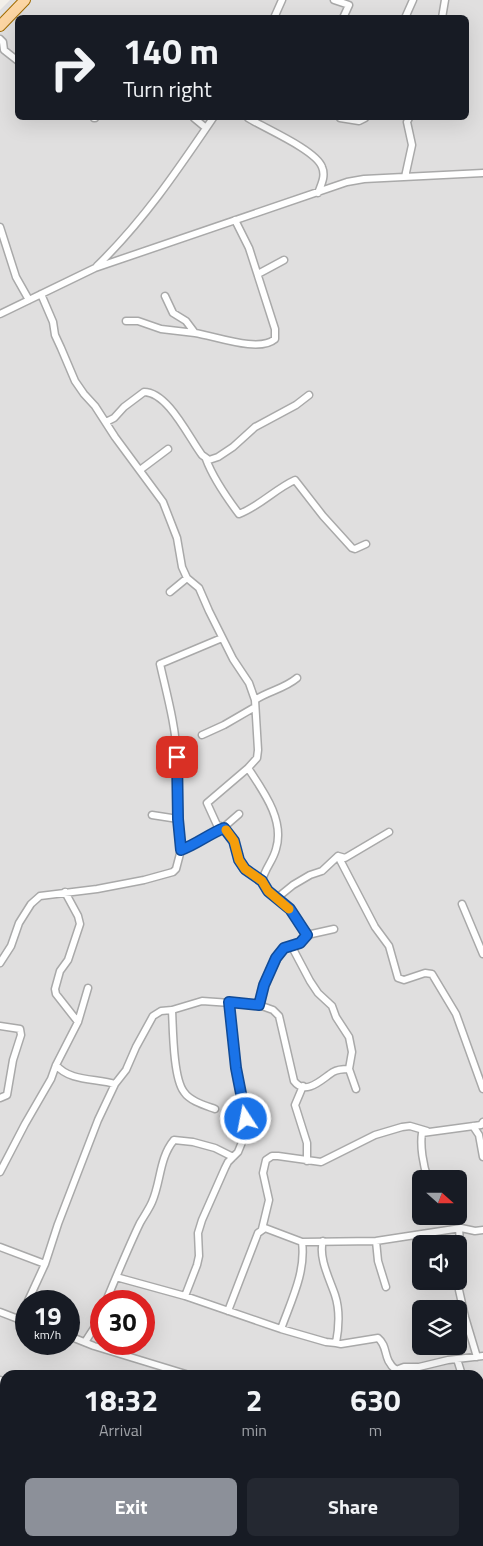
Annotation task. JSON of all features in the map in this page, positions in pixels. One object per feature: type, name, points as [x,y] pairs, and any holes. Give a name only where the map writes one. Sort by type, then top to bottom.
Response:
[{"type":"main road","points":[[16,15],[25,0]]},
{"type":"main road","points":[[0,26],[15,16]]},
{"type":"street","points":[[275,15],[282,0]]},
{"type":"street","points":[[334,0],[350,3],[344,15]]},
{"type":"street","points":[[406,15],[413,0]]},
{"type":"street","points":[[442,15],[445,0]]},
{"type":"street","points":[[0,38],[3,42],[4,50],[15,59]]},
{"type":"street","points":[[196,120],[206,128]]},
{"type":"street","points":[[95,268],[123,241],[147,213],[212,120]]},
{"type":"street","points":[[252,120],[302,147],[319,161],[323,174],[318,193]]},
{"type":"street","points":[[406,177],[412,145],[408,120]]},
{"type":"street","points":[[0,314],[95,268],[356,180],[483,173]]},
{"type":"street","points":[[126,321],[254,345],[270,343],[275,339],[275,329],[258,274],[236,220]]},
{"type":"street","points":[[0,227],[1,237],[16,278],[29,300]]},
{"type":"street","points":[[258,274],[284,260]]},
{"type":"street","points":[[41,294],[53,322],[60,348],[75,381],[163,502],[170,518],[182,567],[187,578],[200,588],[222,638],[249,683],[257,716],[257,758],[207,803],[217,825],[224,828],[234,841],[239,860],[245,869],[262,881],[268,891],[290,909],[307,935]]},
{"type":"street","points":[[165,296],[173,313],[186,321],[195,333]]},
{"type":"street","points":[[106,422],[114,418],[124,407],[144,392],[156,395],[173,411],[194,445],[206,459],[211,471],[239,514],[252,508],[287,483],[296,480],[323,516],[352,548],[356,550],[366,544]]},
{"type":"street","points":[[206,459],[212,460],[218,457],[233,447],[255,427],[296,405],[310,395]]},
{"type":"street","points":[[140,470],[168,448]]},
{"type":"street","points":[[170,592],[187,578]]},
{"type":"street","points":[[0,963],[11,946],[20,923],[31,904],[40,896],[96,889],[144,880],[173,872],[176,869],[181,850],[178,819],[177,757],[169,700],[160,664],[222,638]]},
{"type":"street","points":[[202,735],[224,724],[255,703],[262,695],[289,685],[297,678]]},
{"type":"street","points":[[248,768],[262,790],[278,826],[277,848],[267,866],[262,881]]},
{"type":"street","points":[[181,850],[196,845],[224,828],[239,814]]},
{"type":"street","points":[[152,815],[178,819]]},
{"type":"street","points":[[338,856],[345,858],[389,832]]},
{"type":"street","points":[[277,898],[293,885],[310,875],[322,871],[338,856]]},
{"type":"street","points":[[338,856],[375,927],[389,946],[398,978],[404,980],[425,972],[432,974],[456,1014],[483,1088]]},
{"type":"street","points":[[65,892],[78,916],[80,924],[68,960],[60,971],[55,989],[56,994],[78,1022]]},
{"type":"street","points":[[462,904],[483,954]]},
{"type":"street","points":[[259,1005],[264,985],[276,958],[284,948],[300,943],[307,935],[334,929]]},
{"type":"street","points":[[292,946],[310,981],[318,993],[332,1006],[336,1017],[349,1037],[352,1052],[349,1069],[356,1089]]},
{"type":"street","points":[[0,1172],[24,1124],[51,1079],[78,1022],[88,988]]},
{"type":"street","points":[[33,1290],[45,1264],[58,1224],[98,1120],[115,1084],[126,1070],[153,1016],[161,1011],[172,1010],[202,1001],[259,1005],[273,1010],[279,1016],[294,1081],[297,1085],[303,1086],[320,1083],[334,1071],[349,1069]]},
{"type":"street","points":[[185,1296],[197,1265],[199,1256],[198,1233],[202,1220],[225,1168],[238,1152],[247,1130],[236,1068],[229,1002]]},
{"type":"street","points":[[172,1010],[177,1070],[182,1090],[189,1098],[215,1109]]},
{"type":"street","points":[[0,1026],[20,1029],[21,1035],[13,1060],[7,1094],[0,1098]]},
{"type":"street","points":[[56,1065],[62,1070],[85,1080],[107,1081],[115,1084]]},
{"type":"street","points":[[303,1086],[295,1105],[307,1144],[307,1161]]},
{"type":"street","points":[[228,1312],[258,1233],[262,1229],[269,1200],[263,1173],[266,1160],[272,1156],[278,1156],[321,1162],[375,1135],[402,1127],[410,1126],[427,1131]]},
{"type":"street","points":[[425,1170],[419,1141],[422,1132],[479,1126],[483,1157]]},
{"type":"street","points":[[111,1290],[141,1221],[152,1202],[167,1148],[174,1140],[215,1148],[233,1157]]},
{"type":"street","points":[[262,1229],[265,1228],[302,1242],[376,1240],[459,1228],[483,1230]]},
{"type":"street","points":[[399,1370],[404,1367],[419,1367],[480,1356],[465,1317],[459,1290],[461,1254],[459,1228]]},
{"type":"street","points":[[376,1240],[378,1261],[386,1287]]},
{"type":"street","points":[[323,1241],[321,1248],[330,1285],[335,1296],[339,1323],[336,1343]]},
{"type":"street","points":[[280,1329],[300,1276],[304,1252],[302,1242]]},
{"type":"street","points":[[0,1247],[45,1264]]},
{"type":"street","points":[[116,1277],[185,1296],[280,1329],[326,1342],[340,1344],[378,1338],[384,1342],[388,1362],[394,1370]]},
{"type":"street","points":[[0,1312],[15,1318]]},
{"type":"street","points":[[85,1342],[90,1334]]},
{"type":"street","points":[[80,1340],[163,1370]]},
{"type":"street","points":[[456,1359],[460,1370]]},
{"type":"shaded area","points":[[10,0],[483,0],[483,1370],[0,1370],[0,10]]},
{"type":"slow traffic","points":[[226,830],[234,841],[239,860],[245,869],[262,881],[268,891],[289,909]]},
{"type":"route","points":[[177,757],[178,819],[181,850],[196,845],[224,828],[234,841],[239,860],[245,869],[262,881],[268,891],[290,909],[307,935],[300,943],[284,948],[276,958],[264,985],[259,1005],[229,1002],[236,1050],[236,1068],[246,1119]]}]
